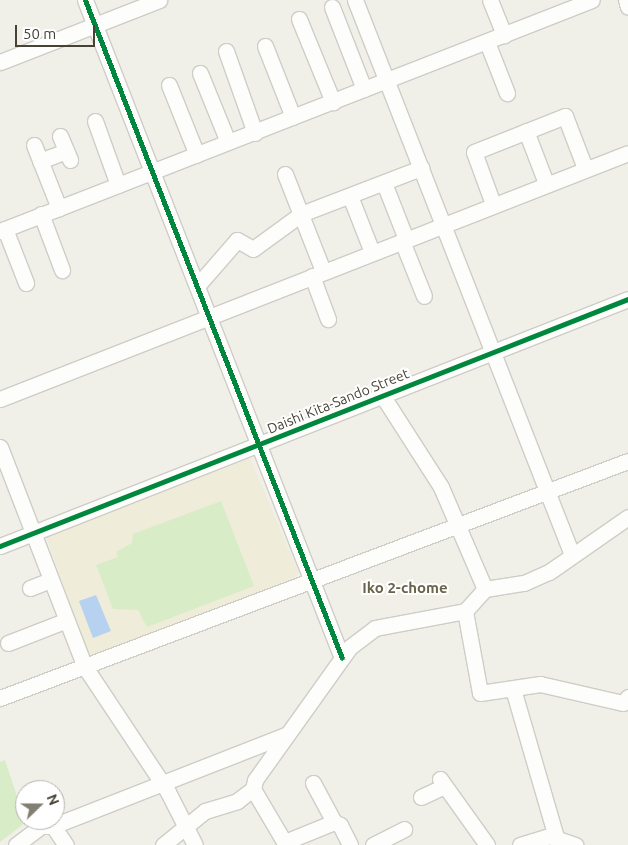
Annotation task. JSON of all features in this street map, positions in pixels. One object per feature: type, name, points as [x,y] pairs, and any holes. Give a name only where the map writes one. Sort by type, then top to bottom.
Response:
[{"type":"street","points":[[85,0],[259,445],[310,581],[341,656]]},
{"type":"street","points":[[0,62],[160,0]]},
{"type":"street","points":[[355,0],[572,556]]},
{"type":"street","points":[[490,0],[504,35]]},
{"type":"street","points":[[26,283],[2,230],[592,0]]},
{"type":"street","points":[[626,0],[628,6]]},
{"type":"street","points":[[332,7],[364,89]]},
{"type":"street","points":[[299,19],[333,102]]},
{"type":"street","points":[[486,42],[506,93]]},
{"type":"street","points":[[265,46],[293,117]]},
{"type":"street","points":[[226,51],[255,132]]},
{"type":"street","points":[[200,73],[228,142]]},
{"type":"street","points":[[168,85],[197,155]]},
{"type":"street","points":[[493,204],[474,152],[526,132],[563,113],[585,168]]},
{"type":"street","points":[[95,121],[118,185]]},
{"type":"street","points":[[526,132],[546,183]]},
{"type":"street","points":[[40,161],[68,155],[60,136]]},
{"type":"street","points":[[34,144],[59,208]]},
{"type":"street","points":[[0,399],[209,318],[546,183],[628,153]]},
{"type":"street","points":[[197,286],[237,240],[252,249],[301,214],[421,168]]},
{"type":"street","points":[[285,174],[301,214],[318,274],[328,319]]},
{"type":"street","points":[[384,183],[424,296]]},
{"type":"street","points":[[350,196],[372,252]]},
{"type":"street","points":[[41,214],[62,270]]},
{"type":"street","name":"Daishi Kita-Sando Street","points":[[0,546],[628,299]]},
{"type":"street","points":[[382,395],[441,487],[485,589]]},
{"type":"street","points":[[0,447],[86,667],[163,784],[195,845]]},
{"type":"street","points":[[0,698],[628,461]]},
{"type":"street","points":[[163,845],[205,811],[236,801],[254,789],[260,770],[341,656],[375,628],[465,611],[485,589],[524,583],[572,556],[628,517]]},
{"type":"street","points":[[30,588],[51,580]]},
{"type":"street","points":[[465,611],[480,693],[540,684],[626,701]]},
{"type":"street","points":[[8,643],[67,620]]},
{"type":"street","points":[[513,689],[556,837]]},
{"type":"street","points":[[65,821],[286,735]]},
{"type":"street","points":[[313,783],[334,822],[340,825],[350,845]]},
{"type":"street","points":[[421,797],[442,783],[487,845]]},
{"type":"street","points":[[254,789],[285,844],[334,822]]},
{"type":"street","points":[[372,845],[404,829]]},
{"type":"street","points":[[16,845],[36,830]]},
{"type":"street","points":[[56,830],[66,845]]},
{"type":"street","points":[[520,845],[539,836],[556,837],[575,845]]},
{"type":"shaded area","points":[[250,458],[298,572],[294,580],[94,655],[88,652],[46,537]]},
{"type":"green space","points":[[221,501],[254,586],[147,627],[138,610],[113,609],[96,565],[118,557],[116,552],[132,543],[133,534]]},
{"type":"green space","points":[[5,760],[15,790],[16,830],[0,842],[0,762]]},
{"type":"water","points":[[96,595],[111,631],[93,638],[79,601]]},
{"type":"cycle path","points":[[85,0],[342,658]]},
{"type":"cycle path","points":[[0,546],[628,299]]},
{"type":"district","name":"Iko 2-chome","points":[[405,588]]}]
